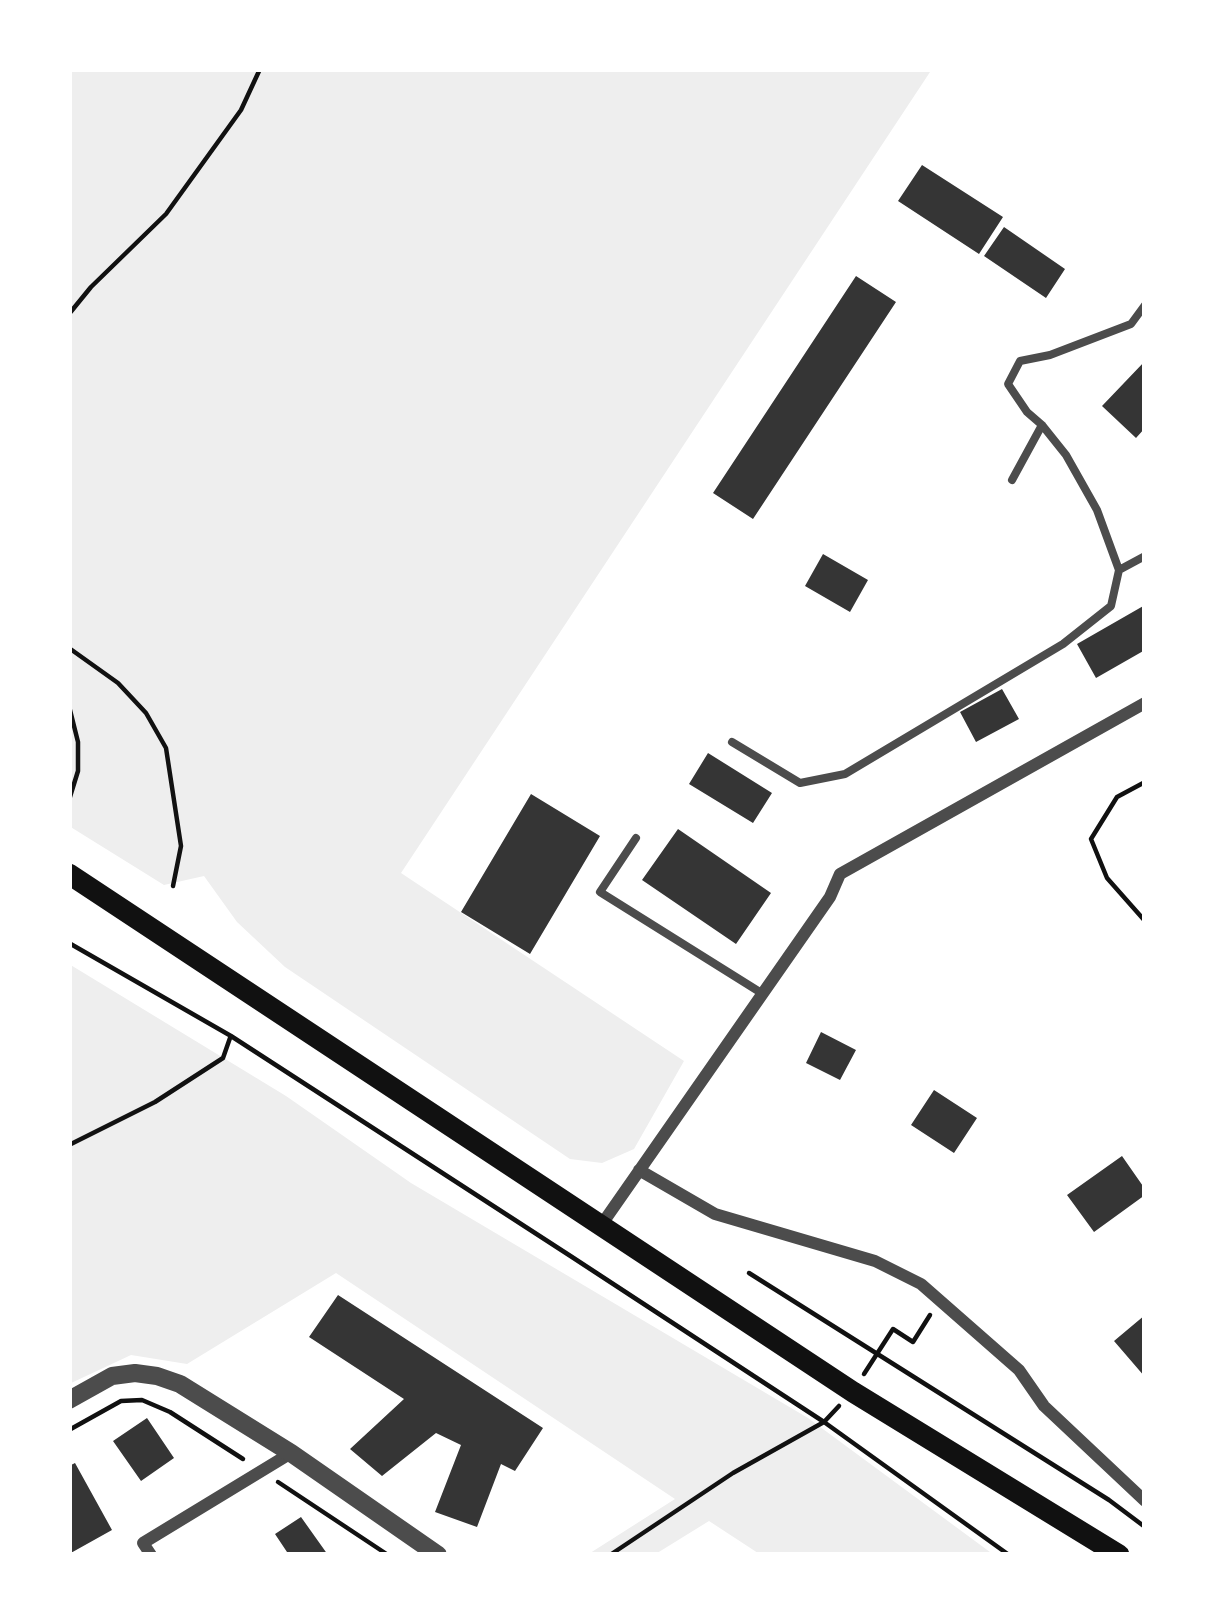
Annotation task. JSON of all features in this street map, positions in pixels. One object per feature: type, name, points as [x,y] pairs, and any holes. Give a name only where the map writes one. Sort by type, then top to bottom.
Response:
[{"type":"main road","points":[[69,874],[853,1392],[1114,1554]]},
{"type":"street","points":[[602,1224],[830,897],[840,874],[1145,703]]},
{"type":"street","points":[[639,1170],[715,1214],[874,1261],[921,1284],[1018,1370],[1044,1406],[1145,1501]]},
{"type":"street","points":[[69,1400],[112,1376],[157,1376],[203,1397],[291,1453],[438,1555]]},
{"type":"street","points":[[151,1555],[143,1543],[291,1453]]},
{"type":"lane","points":[[732,742],[800,783],[845,773],[1063,644],[1112,606],[1119,570],[1097,510],[1066,455],[1008,383],[1020,361],[1050,355],[1131,323],[1145,304]]},
{"type":"lane","points":[[1012,481],[1042,425]]},
{"type":"lane","points":[[1119,570],[1145,556]]},
{"type":"lane","points":[[636,838],[600,892],[763,994]]},
{"type":"path","points":[[69,314],[166,214],[242,110],[260,69]]},
{"type":"path","points":[[69,648],[118,683],[146,713],[166,748],[181,846],[172,886]]},
{"type":"path","points":[[69,706],[78,742],[78,771],[69,800]]},
{"type":"path","points":[[1145,782],[1117,797],[1091,838],[1108,878],[1145,921]]},
{"type":"path","points":[[69,943],[231,1036],[824,1422],[1009,1555]]},
{"type":"path","points":[[69,1145],[155,1102],[223,1058],[231,1036]]},
{"type":"path","points":[[749,1273],[1145,1527]]},
{"type":"path","points":[[610,1555],[734,1473],[824,1422],[853,1392],[893,1329],[914,1342],[939,1300]]},
{"type":"path","points":[[69,1430],[121,1401],[142,1400],[170,1412],[388,1555]]},
{"type":"shaded area","points":[[69,69],[932,69],[401,873],[684,1061],[634,1149],[602,1163],[570,1159],[285,967],[237,922],[204,876],[164,885],[69,826]]},
{"type":"shaded area","points":[[69,964],[286,1096],[411,1183],[808,1418],[994,1555],[761,1555],[709,1521],[654,1555],[587,1555],[675,1499],[336,1273],[187,1364],[131,1355],[69,1384]]},
{"type":"building","points":[[922,165],[1003,217],[979,254],[898,201]]},
{"type":"building","points":[[1004,227],[1065,269],[1046,298],[984,256]]},
{"type":"building","points":[[856,276],[896,302],[753,519],[713,493]]},
{"type":"building","points":[[1145,361],[1145,428],[1136,438],[1102,406]]},
{"type":"building","points":[[823,554],[868,580],[850,612],[805,586]]},
{"type":"building","points":[[1145,605],[1145,650],[1096,678],[1077,644]]},
{"type":"building","points":[[1002,689],[1019,719],[976,742],[960,712]]},
{"type":"building","points":[[708,753],[772,793],[753,823],[689,784]]},
{"type":"building","points":[[531,794],[600,836],[530,954],[461,912]]},
{"type":"building","points":[[678,829],[771,893],[736,944],[642,880]]},
{"type":"building","points":[[821,1032],[856,1050],[840,1080],[806,1063]]},
{"type":"building","points":[[934,1090],[977,1118],[954,1153],[911,1125]]},
{"type":"building","points":[[1122,1156],[1145,1195],[1094,1232],[1067,1195]]},
{"type":"building","points":[[338,1295],[543,1428],[515,1471],[501,1464],[477,1527],[435,1512],[461,1445],[436,1433],[382,1476],[350,1449],[404,1399],[309,1337]]},
{"type":"building","points":[[1145,1315],[1145,1377],[1114,1341]]},
{"type":"building","points":[[147,1418],[174,1458],[141,1481],[113,1441]]},
{"type":"building","points":[[75,1463],[112,1530],[69,1554],[69,1466]]},
{"type":"building","points":[[301,1517],[328,1555],[289,1555],[275,1534]]}]
